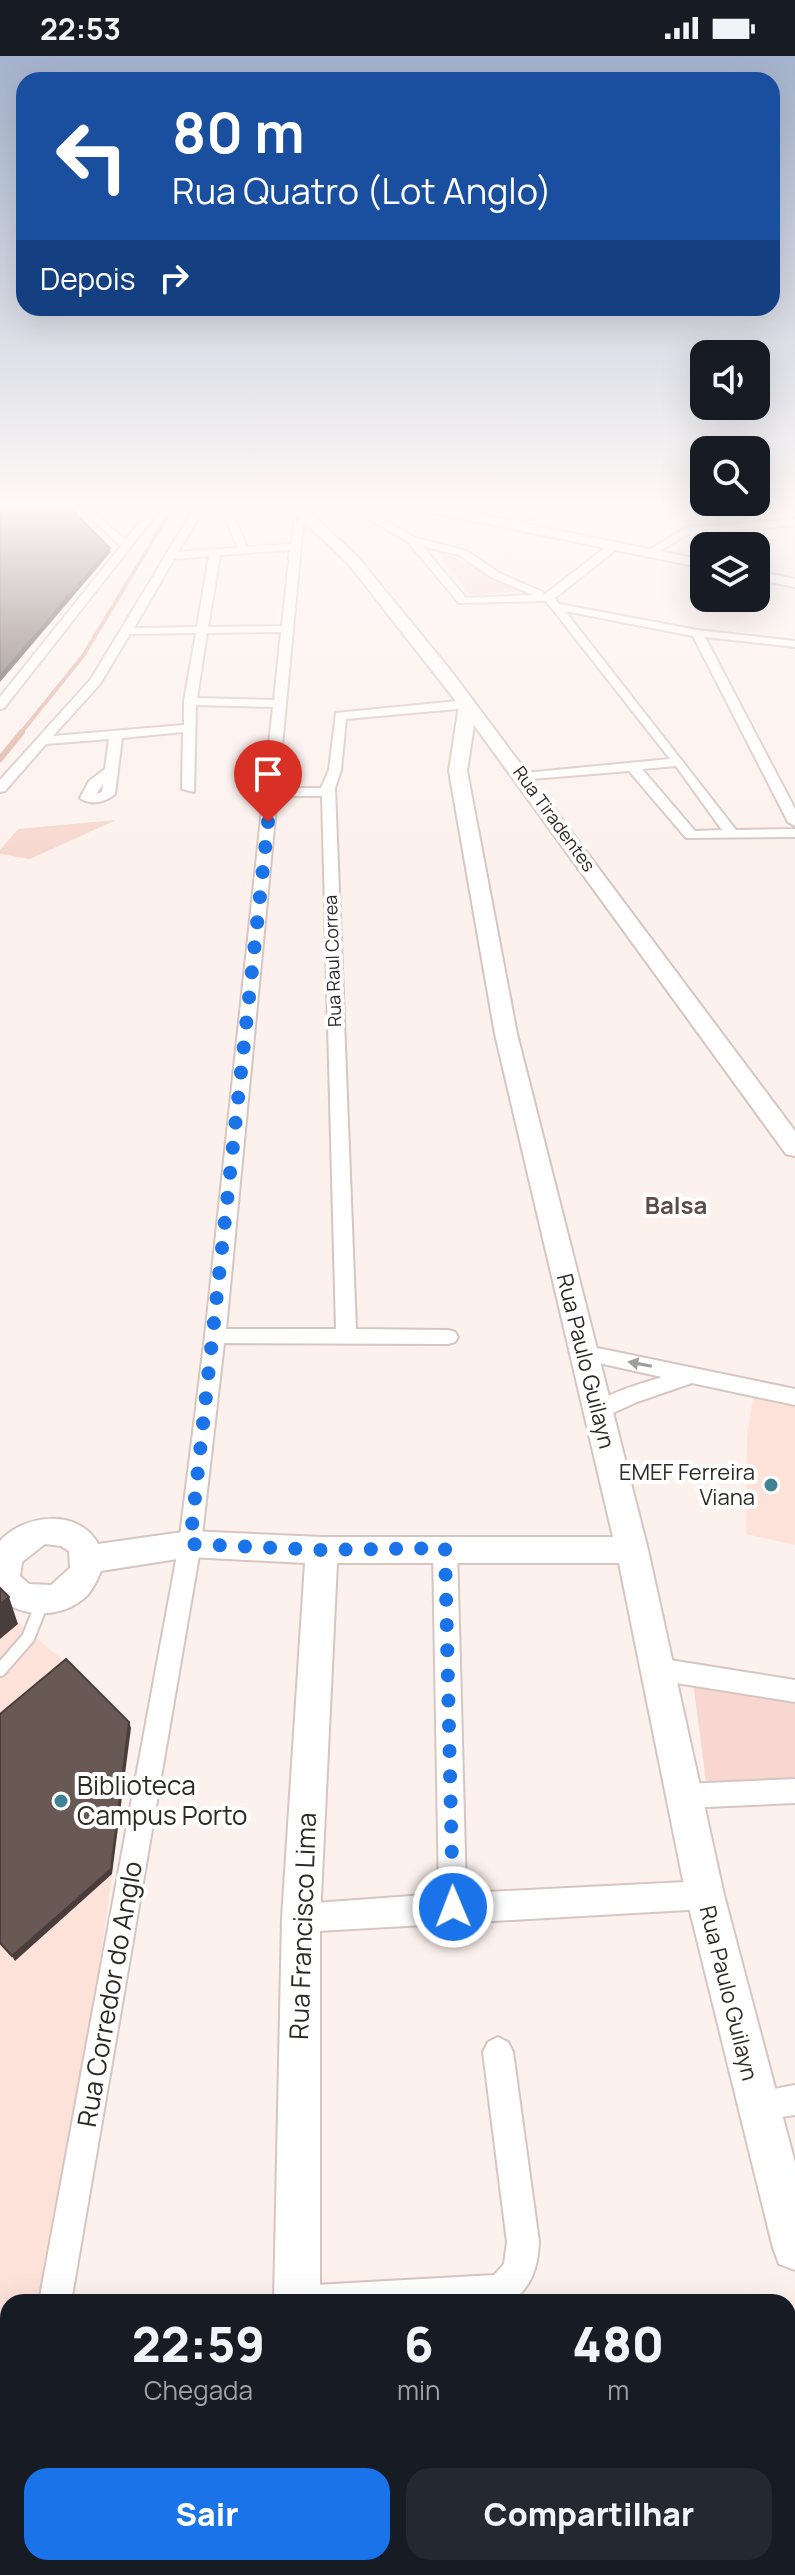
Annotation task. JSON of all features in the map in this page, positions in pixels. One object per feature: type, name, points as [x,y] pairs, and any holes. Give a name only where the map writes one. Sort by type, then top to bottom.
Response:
[{"type":"street","points":[[0,705],[65,625]]},
{"type":"street","points":[[0,788],[96,681],[128,625]]},
{"type":"street","points":[[189,789],[190,701],[204,625]]},
{"type":"street","name":"Rua Corredor do Anglo","points":[[56,2294],[190,1544],[215,1336],[281,704],[286,625]]},
{"type":"street","name":"Rua Tiradentes","points":[[404,625],[524,777],[795,1148]]},
{"type":"street","points":[[570,625],[732,834]]},
{"type":"street","points":[[657,625],[697,633],[795,644]]},
{"type":"street","points":[[124,631],[286,629]]},
{"type":"street","points":[[697,633],[795,822]]},
{"type":"street","points":[[190,701],[281,704]]},
{"type":"street","name":"Rua Raul Correa","points":[[346,1336],[328,792],[335,770],[340,716],[468,704]]},
{"type":"street","name":"Rua Paulo Guilayn","points":[[468,704],[458,771],[506,1034],[583,1353],[600,1411],[705,1895],[776,2102],[795,2248]]},
{"type":"street","points":[[42,741],[191,728]]},
{"type":"street","points":[[111,771],[116,735]]},
{"type":"street","points":[[524,777],[679,762]]},
{"type":"street","points":[[633,767],[691,835],[795,833]]},
{"type":"street","points":[[271,792],[328,792]]},
{"type":"street","points":[[215,1336],[448,1337]]},
{"type":"street","points":[[583,1353],[696,1374],[795,1397]]},
{"type":"street","points":[[600,1411],[630,1396],[696,1374]]},
{"type":"street","points":[[45,1531],[69,1533],[86,1548],[88,1559],[80,1581],[70,1591],[43,1601],[18,1596],[5,1585],[3,1569],[10,1540],[45,1531]]},
{"type":"street","points":[[88,1559],[190,1544],[322,1550],[632,1550]]},
{"type":"street","points":[[445,1548],[453,1907]]},
{"type":"street","name":"Rua Francisco Lima","points":[[297,2294],[301,1918],[322,1550]]},
{"type":"street","points":[[657,1669],[795,1691]]},
{"type":"street","points":[[683,1796],[795,1791]]},
{"type":"street","points":[[301,1918],[705,1895]]},
{"type":"street","points":[[443,2294],[498,2291],[514,2283],[522,2264],[523,2242],[498,2052]]},
{"type":"lane","points":[[0,1670],[28,1638],[43,1601]]},
{"type":"shaded area","points":[[116,820],[30,859],[0,854],[18,829]]},
{"type":"shaded area","name":"EMEF Ferreira Viana","points":[[753,1398],[795,1407],[795,1545],[746,1534],[747,1436]]},
{"type":"shaded area","points":[[0,1607],[67,1664],[112,1874],[55,2294],[0,2294]]},
{"type":"shaded area","points":[[693,1682],[795,1700],[795,1779],[706,1781]]},
{"type":"building","points":[[0,625],[44,625],[0,676]]},
{"type":"building","points":[[0,1588],[9,1597],[0,1604]]},
{"type":"building","name":"Biblioteca Campus Porto","points":[[66,1659],[129,1722],[111,1869],[12,1956],[0,1943],[0,1714]]},
{"type":"waterway","points":[[20,734],[83,656],[102,625]]},
{"type":"waterway","points":[[0,759],[22,732]]},
{"type":"place","name":"EMEF Ferreira Viana","points":[[771,1485]]},
{"type":"place","name":"Biblioteca Campus Porto","points":[[61,1801]]},
{"type":"district","name":"Balsa","points":[[676,1206]]},
{"type":"route","points":[[268,822],[215,1336],[190,1544],[322,1550],[445,1548],[453,1907]]}]
